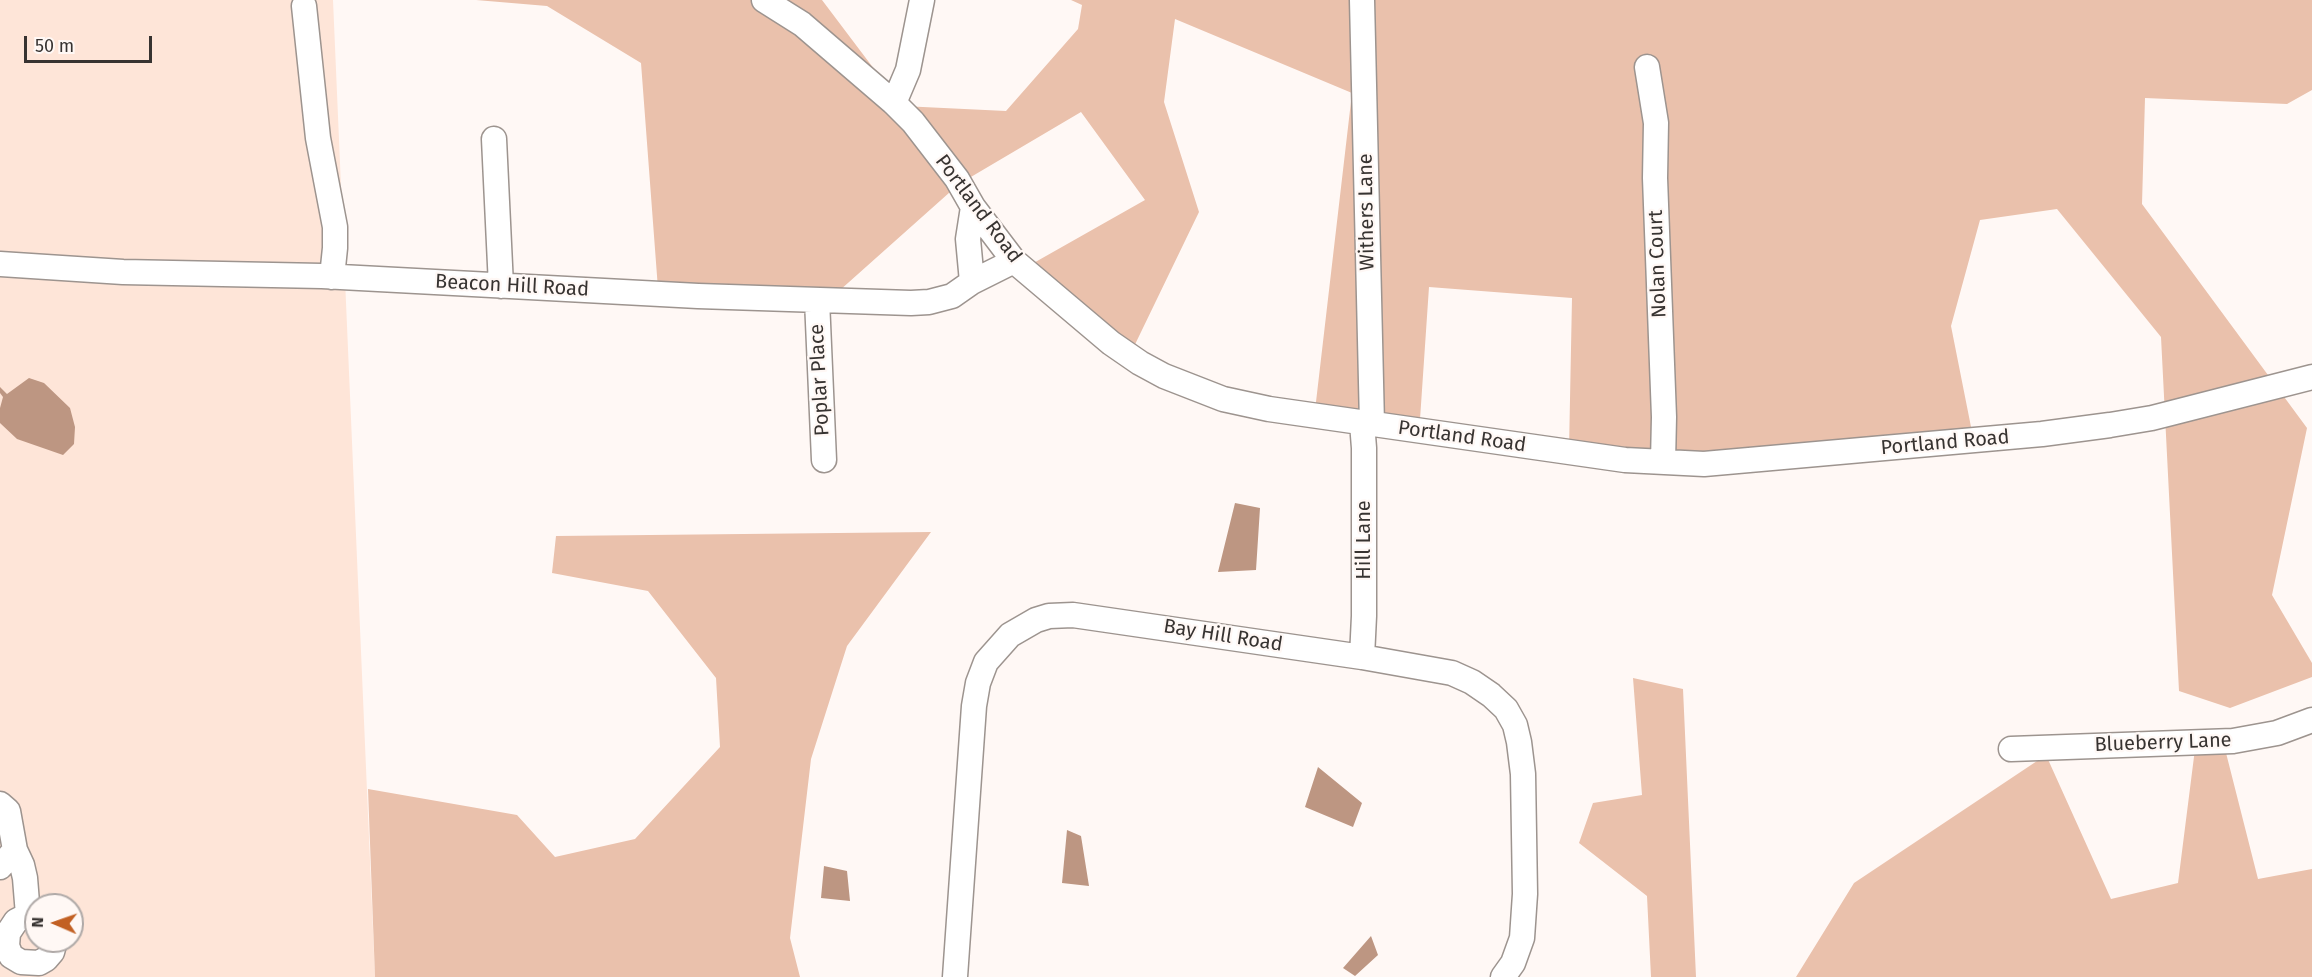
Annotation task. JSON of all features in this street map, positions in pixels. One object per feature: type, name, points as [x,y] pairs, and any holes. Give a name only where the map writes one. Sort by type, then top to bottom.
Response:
[{"type":"street","name":"Portland Road","points":[[764,0],[802,24],[894,103],[921,132],[957,179],[974,207],[1014,261],[1111,343],[1164,376],[1234,401],[1269,410],[1625,460],[1726,464],[2042,434],[2110,425],[2152,418],[2312,377]]},
{"type":"street","points":[[894,103],[908,70],[922,0]]},
{"type":"street","name":"Withers Lane","points":[[1362,0],[1367,424]]},
{"type":"street","points":[[304,6],[318,138],[335,227],[332,277]]},
{"type":"street","name":"Nolan Court","points":[[1647,67],[1656,123],[1655,178],[1664,462]]},
{"type":"street","points":[[494,139],[501,286]]},
{"type":"street","points":[[972,282],[968,239],[974,207]]},
{"type":"street","name":"Beacon Hill Road","points":[[0,264],[123,272],[332,277],[698,296],[929,302],[952,296],[972,282],[1014,261]]},
{"type":"street","name":"Poplar Place","points":[[817,300],[824,460]]},
{"type":"street","name":"Hill Lane","points":[[1362,657],[1364,448],[1367,424]]},
{"type":"street","name":"Bay Hill Road","points":[[955,977],[974,705],[978,683],[986,662],[1010,635],[1028,623],[1042,618],[1072,615],[1362,657],[1452,673],[1472,682],[1491,695],[1511,716],[1519,742],[1522,774],[1525,894],[1519,948],[1513,963],[1503,977]]},
{"type":"street","name":"Blueberry Lane","points":[[2011,749],[2233,741],[2277,732],[2312,720]]},
{"type":"street","points":[[0,804],[8,811],[7,859],[22,865],[28,893]]},
{"type":"street","points":[[24,918],[16,921],[8,933],[11,956],[21,962],[39,963],[51,953]]},
{"type":"shaded area","points":[[0,0],[333,0],[375,977],[0,977]]},
{"type":"shaded area","points":[[476,0],[822,0],[902,106],[1006,111],[1078,29],[1082,5],[1071,0],[2312,0],[2312,90],[2287,104],[2145,98],[2142,204],[2307,428],[2272,595],[2312,663],[2312,677],[2230,708],[2179,691],[2161,337],[2057,209],[1980,220],[1951,326],[1973,437],[1686,468],[1569,450],[1572,298],[1429,287],[1419,434],[1314,419],[1352,93],[1175,19],[1164,102],[1199,212],[1127,361],[1023,269],[1145,200],[1081,112],[959,184],[830,299],[658,289],[641,63],[547,6]]},
{"type":"shaded area","points":[[29,378],[44,383],[70,408],[75,427],[74,444],[63,455],[17,439],[0,423],[3,397],[0,387],[7,394]]},
{"type":"shaded area","points":[[1235,503],[1260,508],[1256,570],[1218,572]]},
{"type":"shaded area","points":[[931,532],[847,646],[811,759],[790,938],[800,977],[375,977],[368,789],[517,815],[555,857],[635,839],[720,747],[716,678],[648,591],[552,573],[556,536]]},
{"type":"shaded area","points":[[1633,678],[1683,689],[1696,977],[1651,977],[1647,896],[1579,843],[1593,803],[1642,795]]},
{"type":"shaded area","points":[[2196,741],[2224,745],[2258,879],[2312,869],[2312,977],[1796,977],[1854,883],[2046,755],[2111,899],[2178,883]]},
{"type":"shaded area","points":[[1318,767],[1362,803],[1353,827],[1305,807]]},
{"type":"shaded area","points":[[1067,830],[1081,836],[1089,886],[1062,883]]},
{"type":"shaded area","points":[[824,866],[847,871],[850,901],[821,898]]},
{"type":"shaded area","points":[[1371,936],[1378,955],[1355,976],[1343,968]]}]
